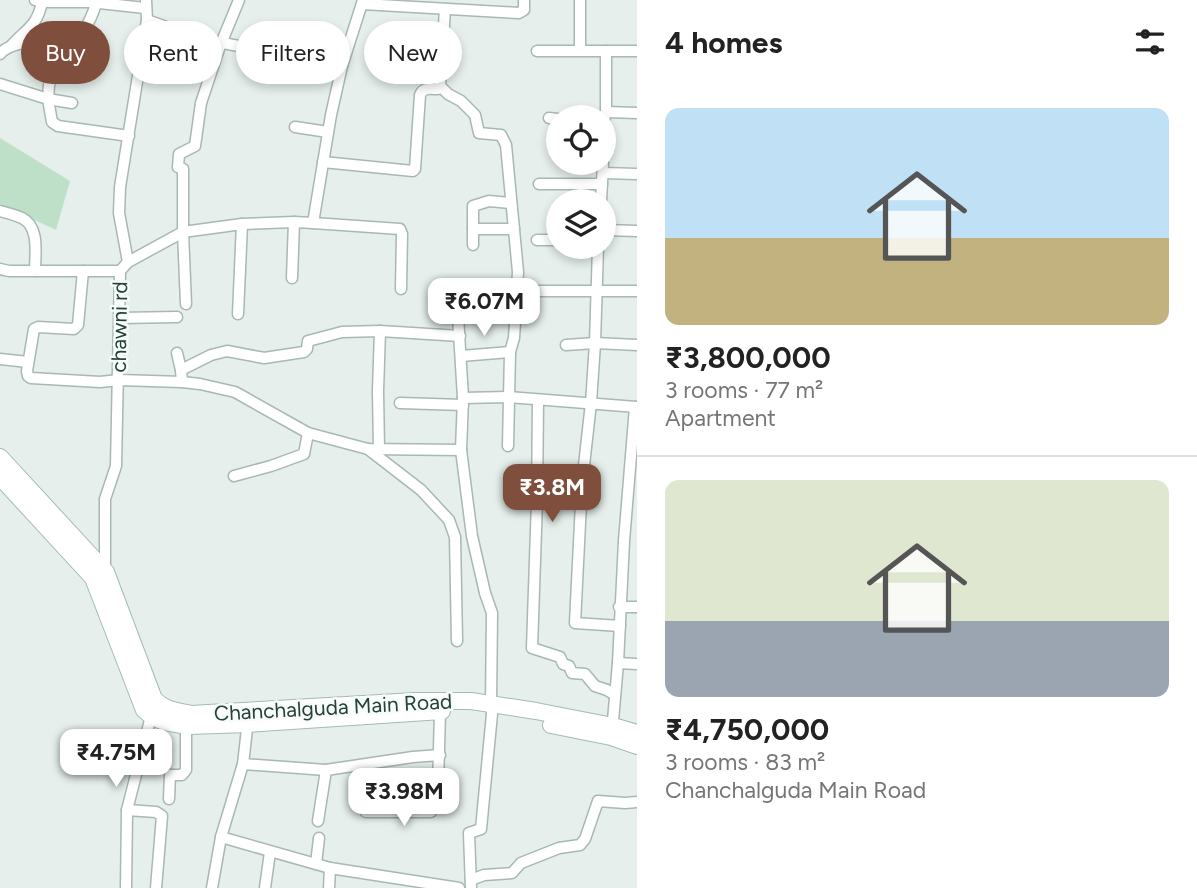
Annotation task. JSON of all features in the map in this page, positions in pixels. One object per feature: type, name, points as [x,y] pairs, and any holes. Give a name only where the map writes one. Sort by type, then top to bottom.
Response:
[{"type":"main road","points":[[0,457],[100,575],[154,699],[155,710]]},
{"type":"main road","points":[[0,477],[100,575]]},
{"type":"main road","name":"Chanchalguda Main Road","points":[[247,718],[415,701],[471,701],[492,709],[612,732],[637,733]]},
{"type":"main road","name":"Chanchalguda Main Road","points":[[155,710],[167,709],[189,720],[492,709]]},
{"type":"main road","name":"Chanchalguda Main Road","points":[[612,732],[637,746]]},
{"type":"street","points":[[236,47],[222,44],[239,0]]},
{"type":"street","points":[[350,42],[363,2],[519,13],[524,10],[524,0]]},
{"type":"street","points":[[580,0],[580,50]]},
{"type":"street","points":[[0,54],[36,23],[40,15],[39,1],[146,4],[147,20],[121,187],[119,213],[124,266],[83,271],[0,269]]},
{"type":"street","points":[[90,21],[93,17],[92,2]]},
{"type":"street","points":[[446,9],[440,86],[475,115],[479,133],[501,135],[506,145],[518,272],[514,338],[510,352],[508,446]]},
{"type":"street","points":[[10,46],[21,44]]},
{"type":"street","points":[[537,51],[637,51]]},
{"type":"street","points":[[605,105],[606,51]]},
{"type":"street","points":[[0,84],[48,99],[72,103]]},
{"type":"street","points":[[49,84],[48,99],[52,122],[58,126],[129,136]]},
{"type":"street","points":[[186,304],[183,169],[178,167],[179,154],[195,146],[201,103],[208,84]]},
{"type":"street","points":[[313,223],[338,84]]},
{"type":"street","points":[[323,162],[414,170],[420,95],[422,90],[438,89],[440,86]]},
{"type":"street","points":[[616,115],[637,113]]},
{"type":"street","points":[[295,127],[328,132]]},
{"type":"street","points":[[616,173],[637,174]]},
{"type":"street","points":[[539,184],[591,175]]},
{"type":"street","points":[[473,244],[473,206],[486,201],[511,202]]},
{"type":"street","points":[[0,211],[28,222],[35,243],[35,271]]},
{"type":"street","points":[[292,278],[294,222]]},
{"type":"street","name":"chawni rd","points":[[100,575],[105,499],[116,466],[124,266],[183,232],[242,224],[294,222],[400,229],[401,289]]},
{"type":"street","points":[[238,314],[242,224]]},
{"type":"street","points":[[473,229],[514,229]]},
{"type":"street","points":[[616,230],[637,230]]},
{"type":"street","points":[[537,240],[546,240]]},
{"type":"street","points":[[597,259],[575,623],[620,626]]},
{"type":"street","points":[[83,271],[79,325],[74,329],[34,329],[27,374],[31,378],[100,382],[182,382],[235,392],[308,433],[374,449],[461,450]]},
{"type":"street","points":[[471,884],[469,833],[481,829],[492,709],[492,613],[472,536],[461,450],[463,402],[457,300],[461,292],[516,287]]},
{"type":"street","points":[[536,291],[637,291]]},
{"type":"street","points":[[120,318],[177,317]]},
{"type":"street","points":[[181,370],[211,355],[227,351],[264,358],[304,352],[308,341],[342,332],[380,331],[460,336]]},
{"type":"street","points":[[374,449],[380,331]]},
{"type":"street","points":[[566,345],[637,345]]},
{"type":"street","points":[[461,356],[510,352]]},
{"type":"street","points":[[177,353],[182,382]]},
{"type":"street","points":[[0,359],[28,362]]},
{"type":"street","points":[[400,403],[463,402],[508,397],[636,407],[633,473],[619,607],[618,663],[612,732]]},
{"type":"street","points":[[538,400],[532,648],[560,657],[572,673],[585,674],[595,686],[615,695]]},
{"type":"street","points":[[234,476],[304,454],[308,433]]},
{"type":"street","points":[[374,449],[421,490],[449,520],[455,537],[457,641]]},
{"type":"street","points":[[455,537],[472,536]]},
{"type":"street","points":[[624,541],[637,542]]},
{"type":"street","points":[[619,607],[637,607]]},
{"type":"street","points":[[618,663],[637,664]]},
{"type":"street","points":[[126,888],[127,810],[155,710]]},
{"type":"street","points":[[362,765],[366,812],[431,812],[431,791],[438,786],[440,712]]},
{"type":"street","points":[[212,888],[220,837],[243,764],[247,718]]},
{"type":"street","points":[[170,799],[170,775],[182,775],[186,770],[189,720]]},
{"type":"street","points":[[243,764],[326,770],[440,755]]},
{"type":"street","points":[[318,821],[326,770]]},
{"type":"street","points":[[471,884],[484,875],[512,873],[521,863],[559,848],[580,845],[585,839],[598,801],[637,802]]},
{"type":"street","points":[[127,810],[156,812],[162,816],[156,888]]},
{"type":"street","points":[[220,837],[330,868],[459,888]]},
{"type":"street","points":[[316,864],[320,838]]},
{"type":"street","points":[[265,888],[270,852]]},
{"type":"street","points":[[328,888],[330,868]]},
{"type":"green space","points":[[0,138],[70,181],[56,230],[0,204]]}]
